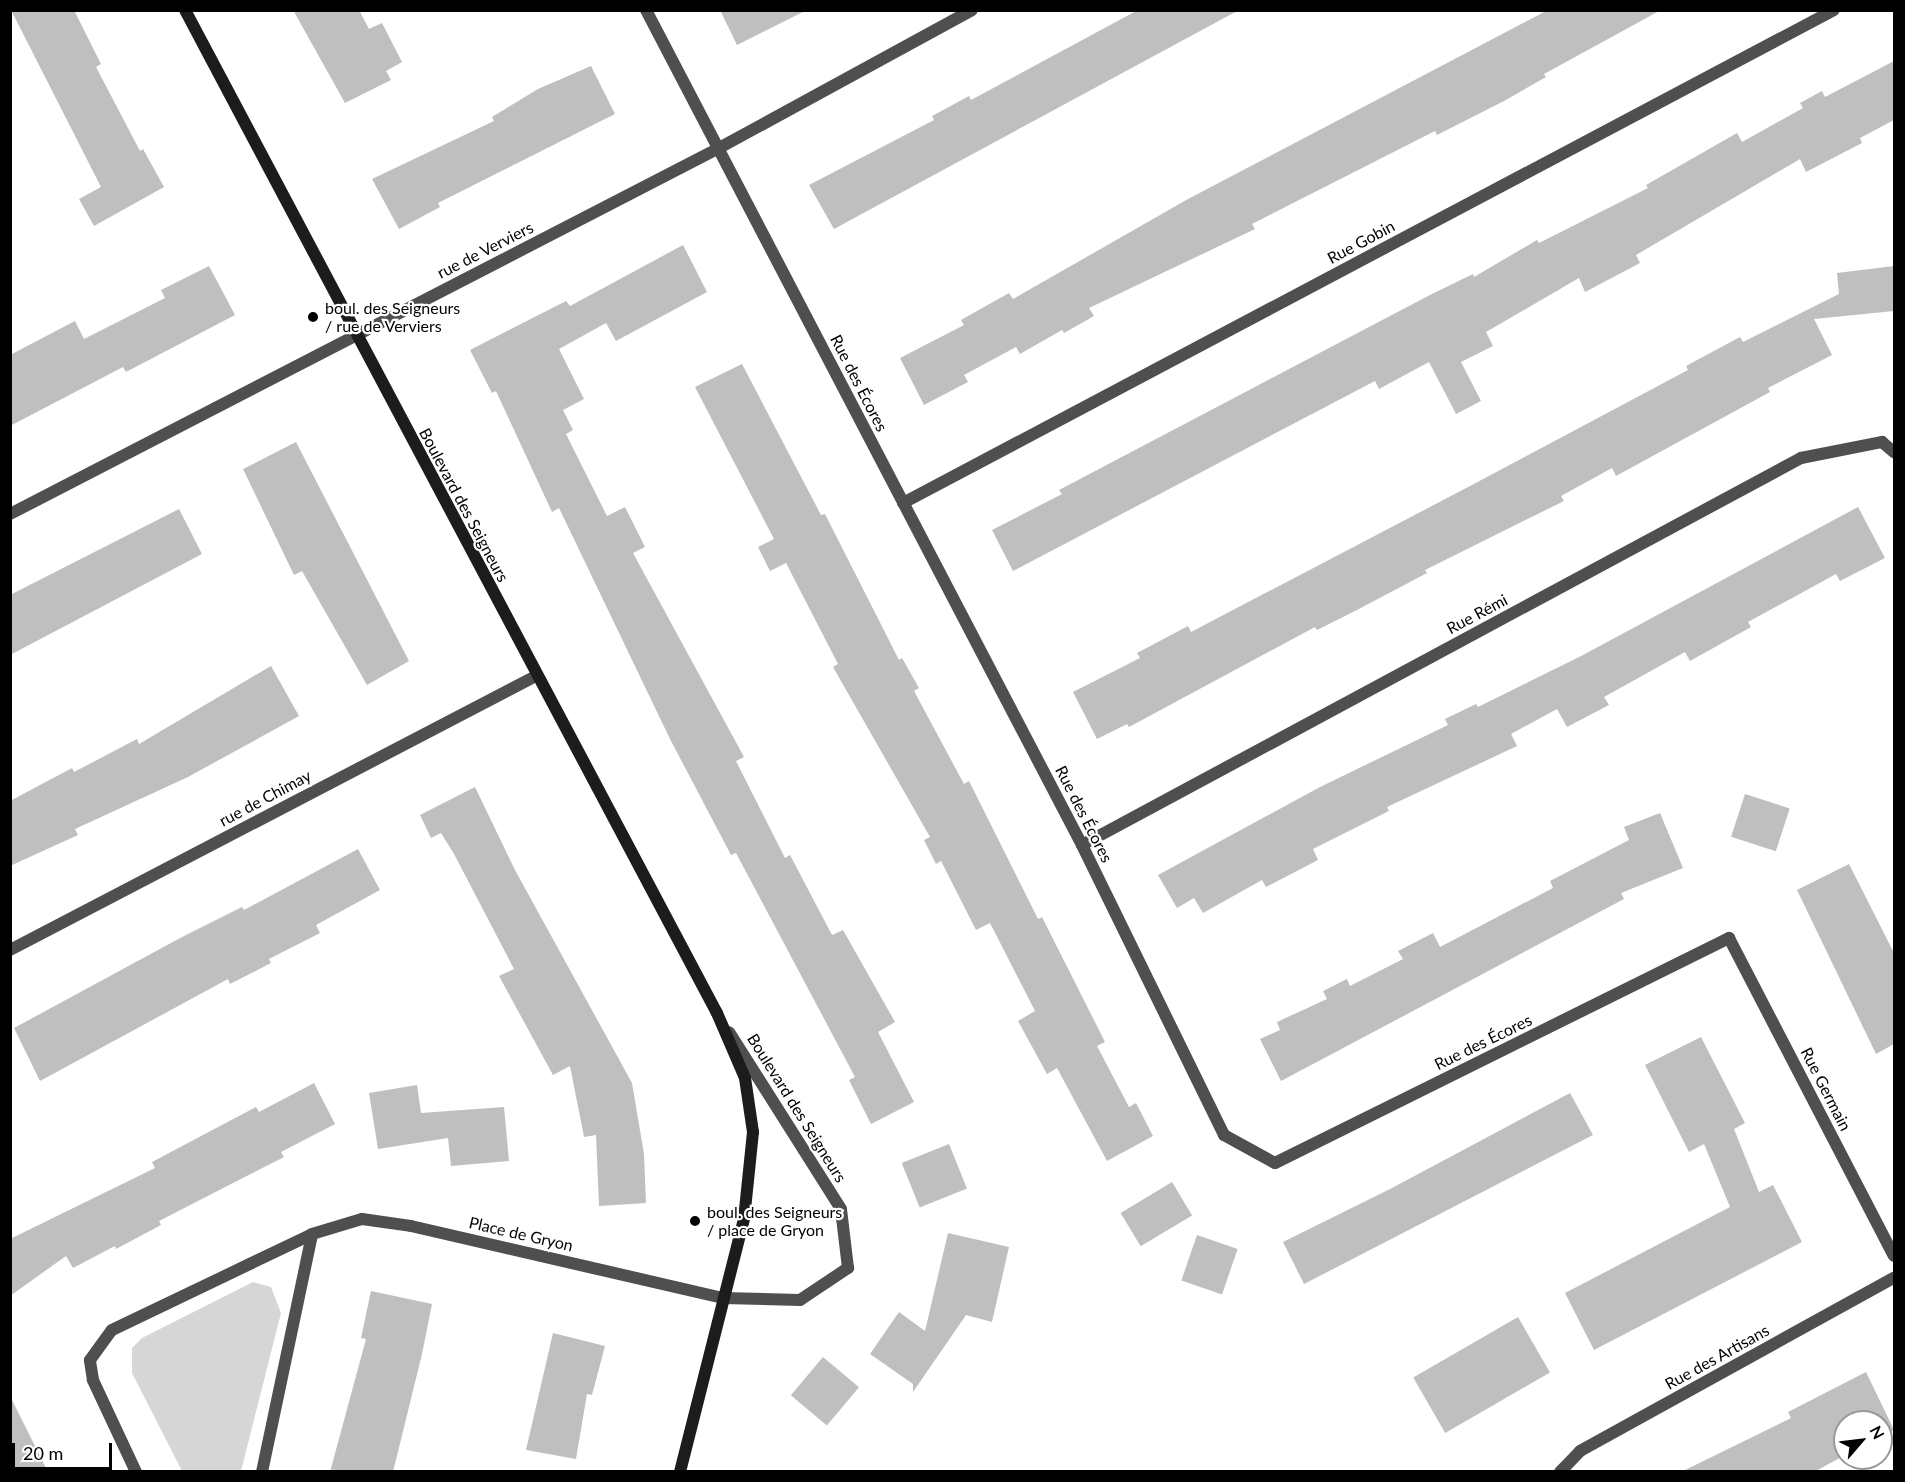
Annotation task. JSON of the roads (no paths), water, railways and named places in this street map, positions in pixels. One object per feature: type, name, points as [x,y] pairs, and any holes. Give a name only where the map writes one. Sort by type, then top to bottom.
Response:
[{"type":"street","name":"Boulevard des Seigneurs","points":[[185,10],[536,676],[717,1013],[841,1209],[848,1268],[800,1300],[723,1298]]},
{"type":"street","name":"Rue des Écores","points":[[646,10],[1082,845],[1224,1136],[1275,1163],[1729,938]]},
{"type":"street","name":"rue de Verviers","points":[[10,514],[719,148],[972,10]]},
{"type":"street","name":"Rue Gobin","points":[[903,503],[1834,10]]},
{"type":"street","name":"Rue Rémi","points":[[1082,845],[1801,458],[1882,442],[1894,452]]},
{"type":"street","name":"rue de Chimay","points":[[10,950],[536,676]]},
{"type":"street","name":"Rue Germain","points":[[1729,938],[1894,1256]]},
{"type":"street","name":"Boulevard des Seigneurs","points":[[680,1472],[744,1219],[753,1132],[745,1077],[717,1013]]},
{"type":"street","name":"Place de Gryon","points":[[136,1472],[93,1380],[90,1360],[112,1330],[312,1234],[362,1219],[411,1226],[723,1298]]},
{"type":"street","points":[[262,1472],[312,1234]]},
{"type":"street","name":"Rue des Artisans","points":[[1560,1472],[1580,1451],[1894,1278]]},
{"type":"place","name":"boul. des Seigneurs / rue de Verviers","points":[[313,317]]},
{"type":"place","name":"boul. des Seigneurs / place de Gryon","points":[[695,1221]]}]
